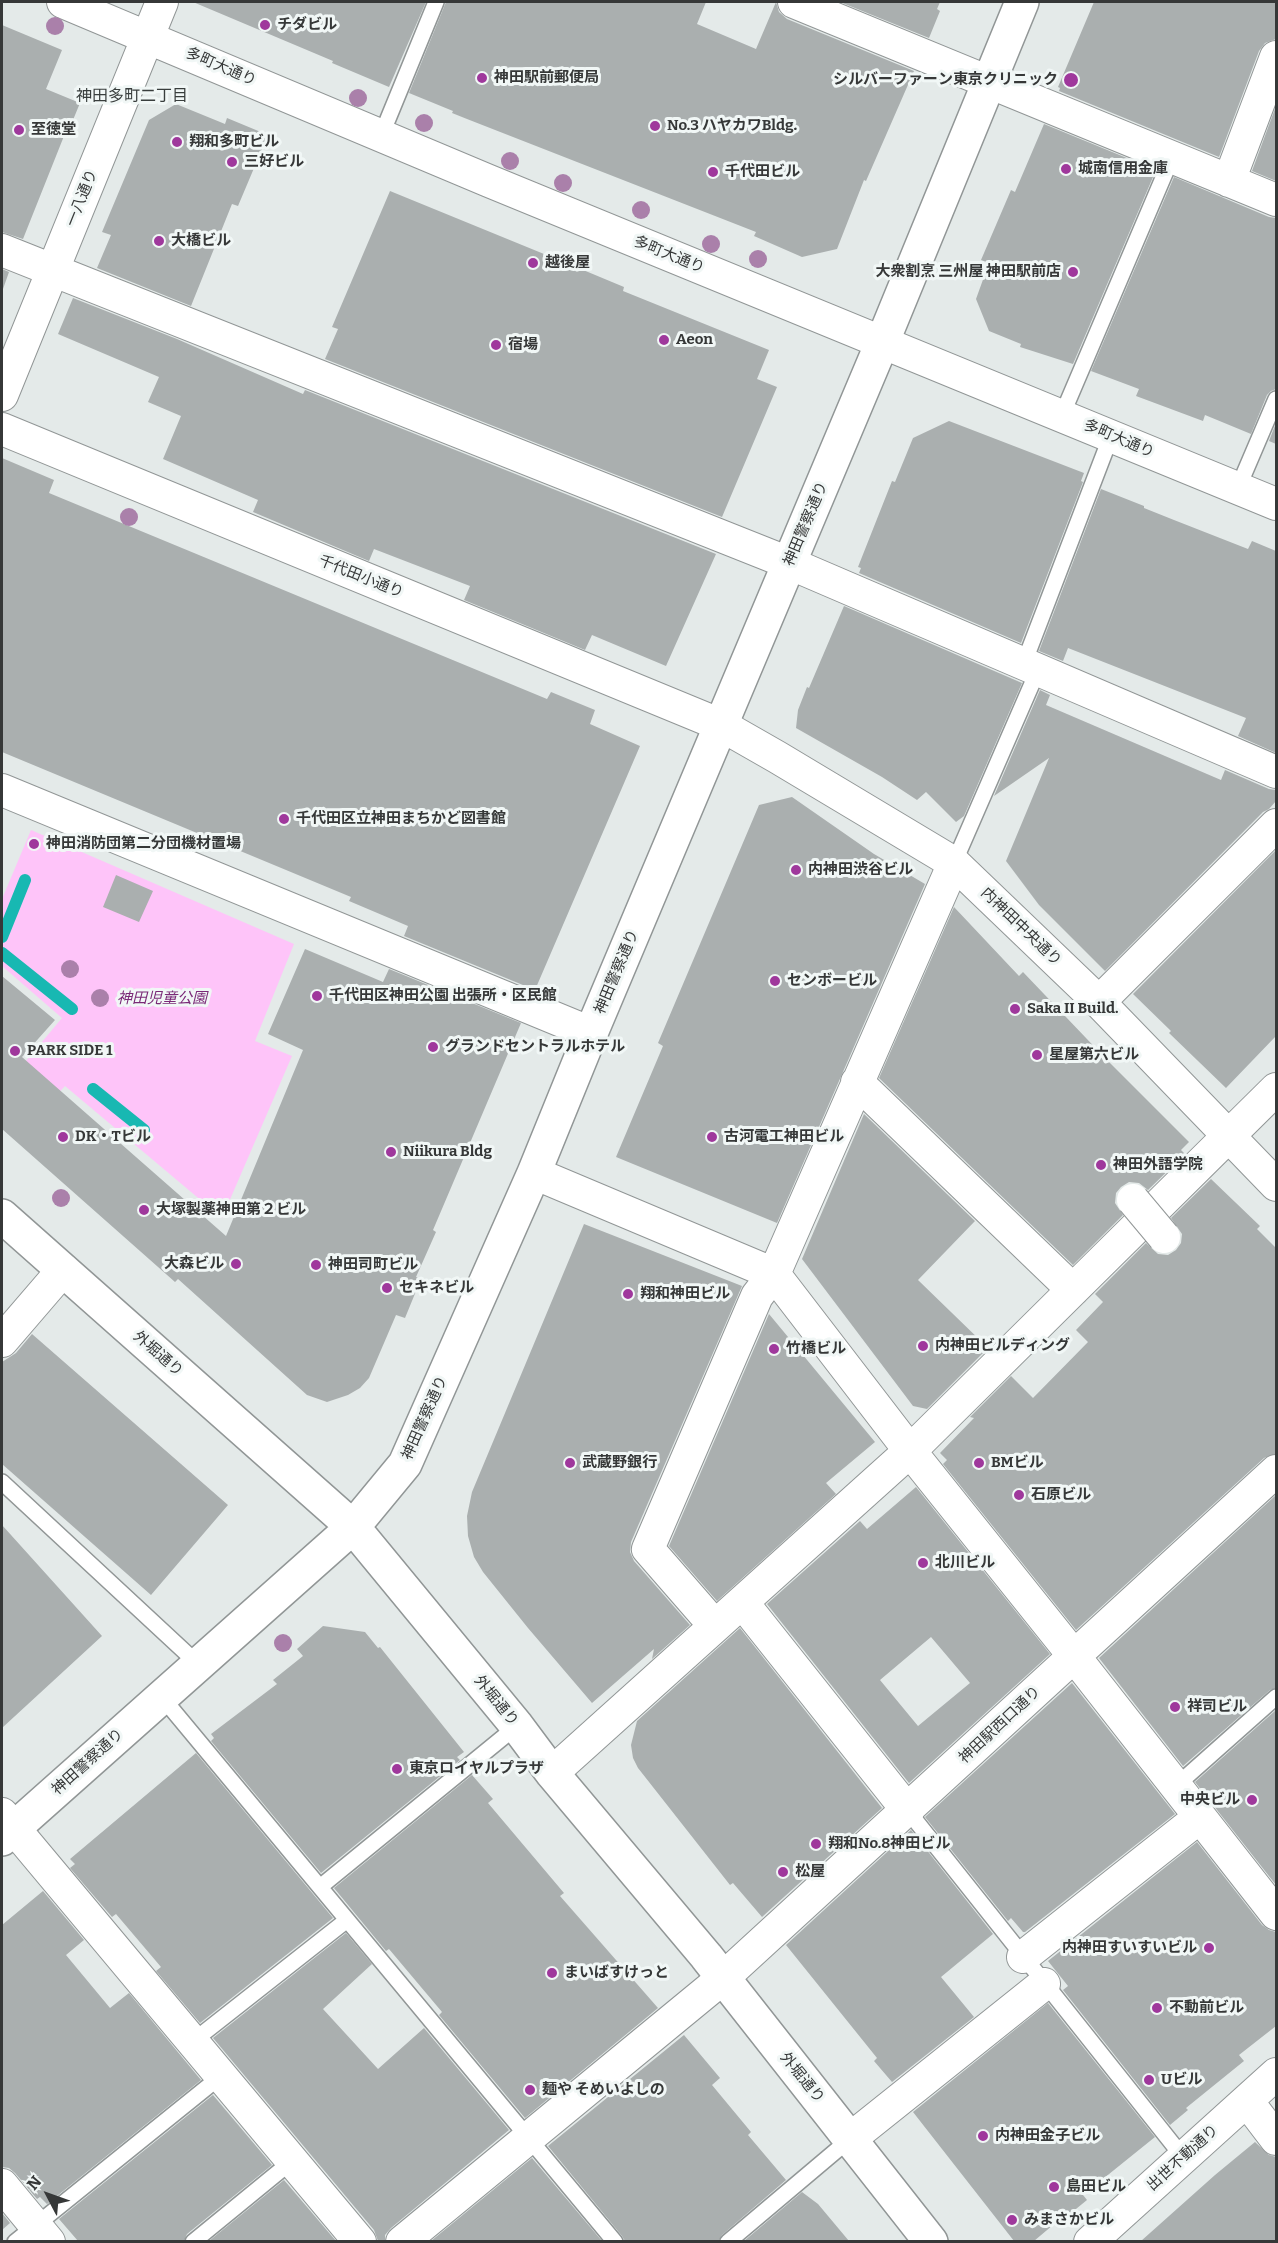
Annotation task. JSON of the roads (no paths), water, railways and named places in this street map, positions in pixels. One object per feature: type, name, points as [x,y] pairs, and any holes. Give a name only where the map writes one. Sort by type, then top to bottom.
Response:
[{"type":"street","name":"多町大通り","points":[[63,2],[381,136],[1276,504]]},
{"type":"street","name":"一八通り","points":[[2,395],[162,2]]},
{"type":"street","points":[[794,2],[1276,200]]},
{"type":"street","name":"神田警察通り","points":[[5,1827],[161,1696],[354,1527],[405,1464],[534,1173],[882,343],[1022,2]]},
{"type":"street","points":[[1229,181],[1276,57]]},
{"type":"street","points":[[2,250],[789,563],[1276,772]]},
{"type":"street","name":"千代田小通り","points":[[2,429],[721,725]]},
{"type":"street","name":"内神田中央通り","points":[[721,725],[954,863],[1099,1002],[1276,1185]]},
{"type":"street","points":[[2,790],[591,1033]]},
{"type":"street","points":[[1099,1002],[1276,825]]},
{"type":"street","points":[[715,1626],[648,1549],[757,1296],[774,1274],[954,863]]},
{"type":"street","points":[[857,1082],[1073,1290]]},
{"type":"street","points":[[552,1773],[910,1451],[1276,1089]]},
{"type":"street","points":[[534,1173],[774,1274],[910,1451],[1177,1785],[1276,1914]]},
{"type":"street","points":[[1133,1200],[1164,1237]]},
{"type":"street","name":"外堀通り","points":[[2,1216],[354,1527],[517,1726],[552,1773],[723,1978],[932,2241]]},
{"type":"street","points":[[2,1341],[63,1270]]},
{"type":"street","name":"神田駅西口通り","points":[[402,2241],[723,1978],[908,1811],[1276,1471]]},
{"type":"street","points":[[742,1602],[908,1811]]},
{"type":"street","points":[[1023,1957],[1200,1817]]},
{"type":"street","points":[[5,1827],[192,2042],[360,2241]]},
{"type":"street","points":[[850,2139],[1044,1984]]},
{"type":"street","name":"出世不動通り","points":[[1090,2241],[1276,2074]]},
{"type":"street","points":[[1247,2101],[1276,2139]]},
{"type":"street","points":[[2,2185],[33,2236]]},
{"type":"lane","points":[[381,136],[436,2]]},
{"type":"lane","points":[[1062,415],[1172,157]]},
{"type":"lane","points":[[1239,488],[1276,399]]},
{"type":"lane","points":[[954,863],[1031,667],[1111,436]]},
{"type":"lane","points":[[2,1482],[198,1664]]},
{"type":"lane","points":[[161,1696],[615,2241]]},
{"type":"lane","points":[[1177,1785],[1276,1697]]},
{"type":"lane","points":[[320,1887],[517,1726]]},
{"type":"lane","points":[[908,1811],[1183,2157]]},
{"type":"lane","points":[[192,2042],[347,1920]]},
{"type":"lane","points":[[33,2236],[221,2076]]},
{"type":"lane","points":[[728,2241],[850,2139]]},
{"type":"lane","points":[[193,2241],[292,2161]]},
{"type":"waterway","points":[[2,937],[25,880]]},
{"type":"waterway","points":[[2,953],[72,1009]]},
{"type":"waterway","points":[[93,1089],[144,1130]]},
{"type":"place","name":"チダビル","points":[[265,25]]},
{"type":"place","name":"神田駅前郵便局","points":[[482,78]]},
{"type":"place","name":"シルバーファーン東京クリニック","points":[[1071,80]]},
{"type":"place","name":"No.3 ハヤカワBldg.","points":[[655,126]]},
{"type":"place","name":"至徳堂","points":[[19,130]]},
{"type":"place","name":"翔和多町ビル","points":[[177,142]]},
{"type":"place","name":"三好ビル","points":[[232,162]]},
{"type":"place","name":"城南信用金庫","points":[[1066,169]]},
{"type":"place","name":"千代田ビル","points":[[713,172]]},
{"type":"place","name":"大橋ビル","points":[[159,241]]},
{"type":"place","name":"越後屋","points":[[533,263]]},
{"type":"place","name":"大衆割烹 三州屋 神田駅前店","points":[[1073,272]]},
{"type":"place","name":"Aeon","points":[[664,340]]},
{"type":"place","name":"宿場","points":[[496,345]]},
{"type":"place","name":"千代田区立神田まちかど図書館","points":[[284,819]]},
{"type":"place","name":"神田消防団第二分団機材置場","points":[[34,844]]},
{"type":"place","name":"内神田渋谷ビル","points":[[796,870]]},
{"type":"place","name":"センボービル","points":[[775,981]]},
{"type":"place","name":"千代田区神田公園 出張所・区民館","points":[[317,996]]},
{"type":"place","name":"Saka II Build.","points":[[1015,1009]]},
{"type":"place","name":"グランドセントラルホテル","points":[[433,1047]]},
{"type":"place","name":"PARK SIDE 1","points":[[15,1051]]},
{"type":"place","name":"星屋第六ビル","points":[[1037,1055]]},
{"type":"place","name":"DK・Tビル","points":[[63,1137]]},
{"type":"place","name":"古河電工神田ビル","points":[[712,1137]]},
{"type":"place","name":"Niikura Bldg","points":[[391,1152]]},
{"type":"place","name":"神田外語学院","points":[[1101,1165]]},
{"type":"place","name":"大塚製薬神田第２ビル","points":[[144,1210]]},
{"type":"place","name":"大森ビル","points":[[236,1264]]},
{"type":"place","name":"神田司町ビル","points":[[316,1265]]},
{"type":"place","name":"セキネビル","points":[[387,1288]]},
{"type":"place","name":"翔和神田ビル","points":[[628,1294]]},
{"type":"place","name":"内神田ビルディング","points":[[923,1346]]},
{"type":"place","name":"竹橋ビル","points":[[774,1349]]},
{"type":"place","name":"武蔵野銀行","points":[[570,1463]]},
{"type":"place","name":"BMビル","points":[[979,1463]]},
{"type":"place","name":"石原ビル","points":[[1019,1495]]},
{"type":"place","name":"北川ビル","points":[[923,1563]]},
{"type":"place","name":"祥司ビル","points":[[1175,1707]]},
{"type":"place","name":"東京ロイヤルプラザ","points":[[397,1769]]},
{"type":"place","name":"中央ビル","points":[[1252,1800]]},
{"type":"place","name":"翔和No.8神田ビル","points":[[816,1844]]},
{"type":"place","name":"松屋","points":[[783,1872]]},
{"type":"place","name":"内神田すいすいビル","points":[[1209,1948]]},
{"type":"place","name":"まいばすけっと","points":[[552,1973]]},
{"type":"place","name":"不動前ビル","points":[[1157,2008]]},
{"type":"place","name":"Uビル","points":[[1149,2080]]},
{"type":"place","name":"麺や そめいよしの","points":[[530,2090]]},
{"type":"place","name":"内神田金子ビル","points":[[983,2136]]},
{"type":"place","name":"島田ビル","points":[[1054,2187]]},
{"type":"place","name":"みまさかビル","points":[[1012,2220]]},
{"type":"district","name":"神田多町二丁目","points":[[132,97]]},
{"type":"park label","name":"神田児童公園","points":[[162,999]]}]
